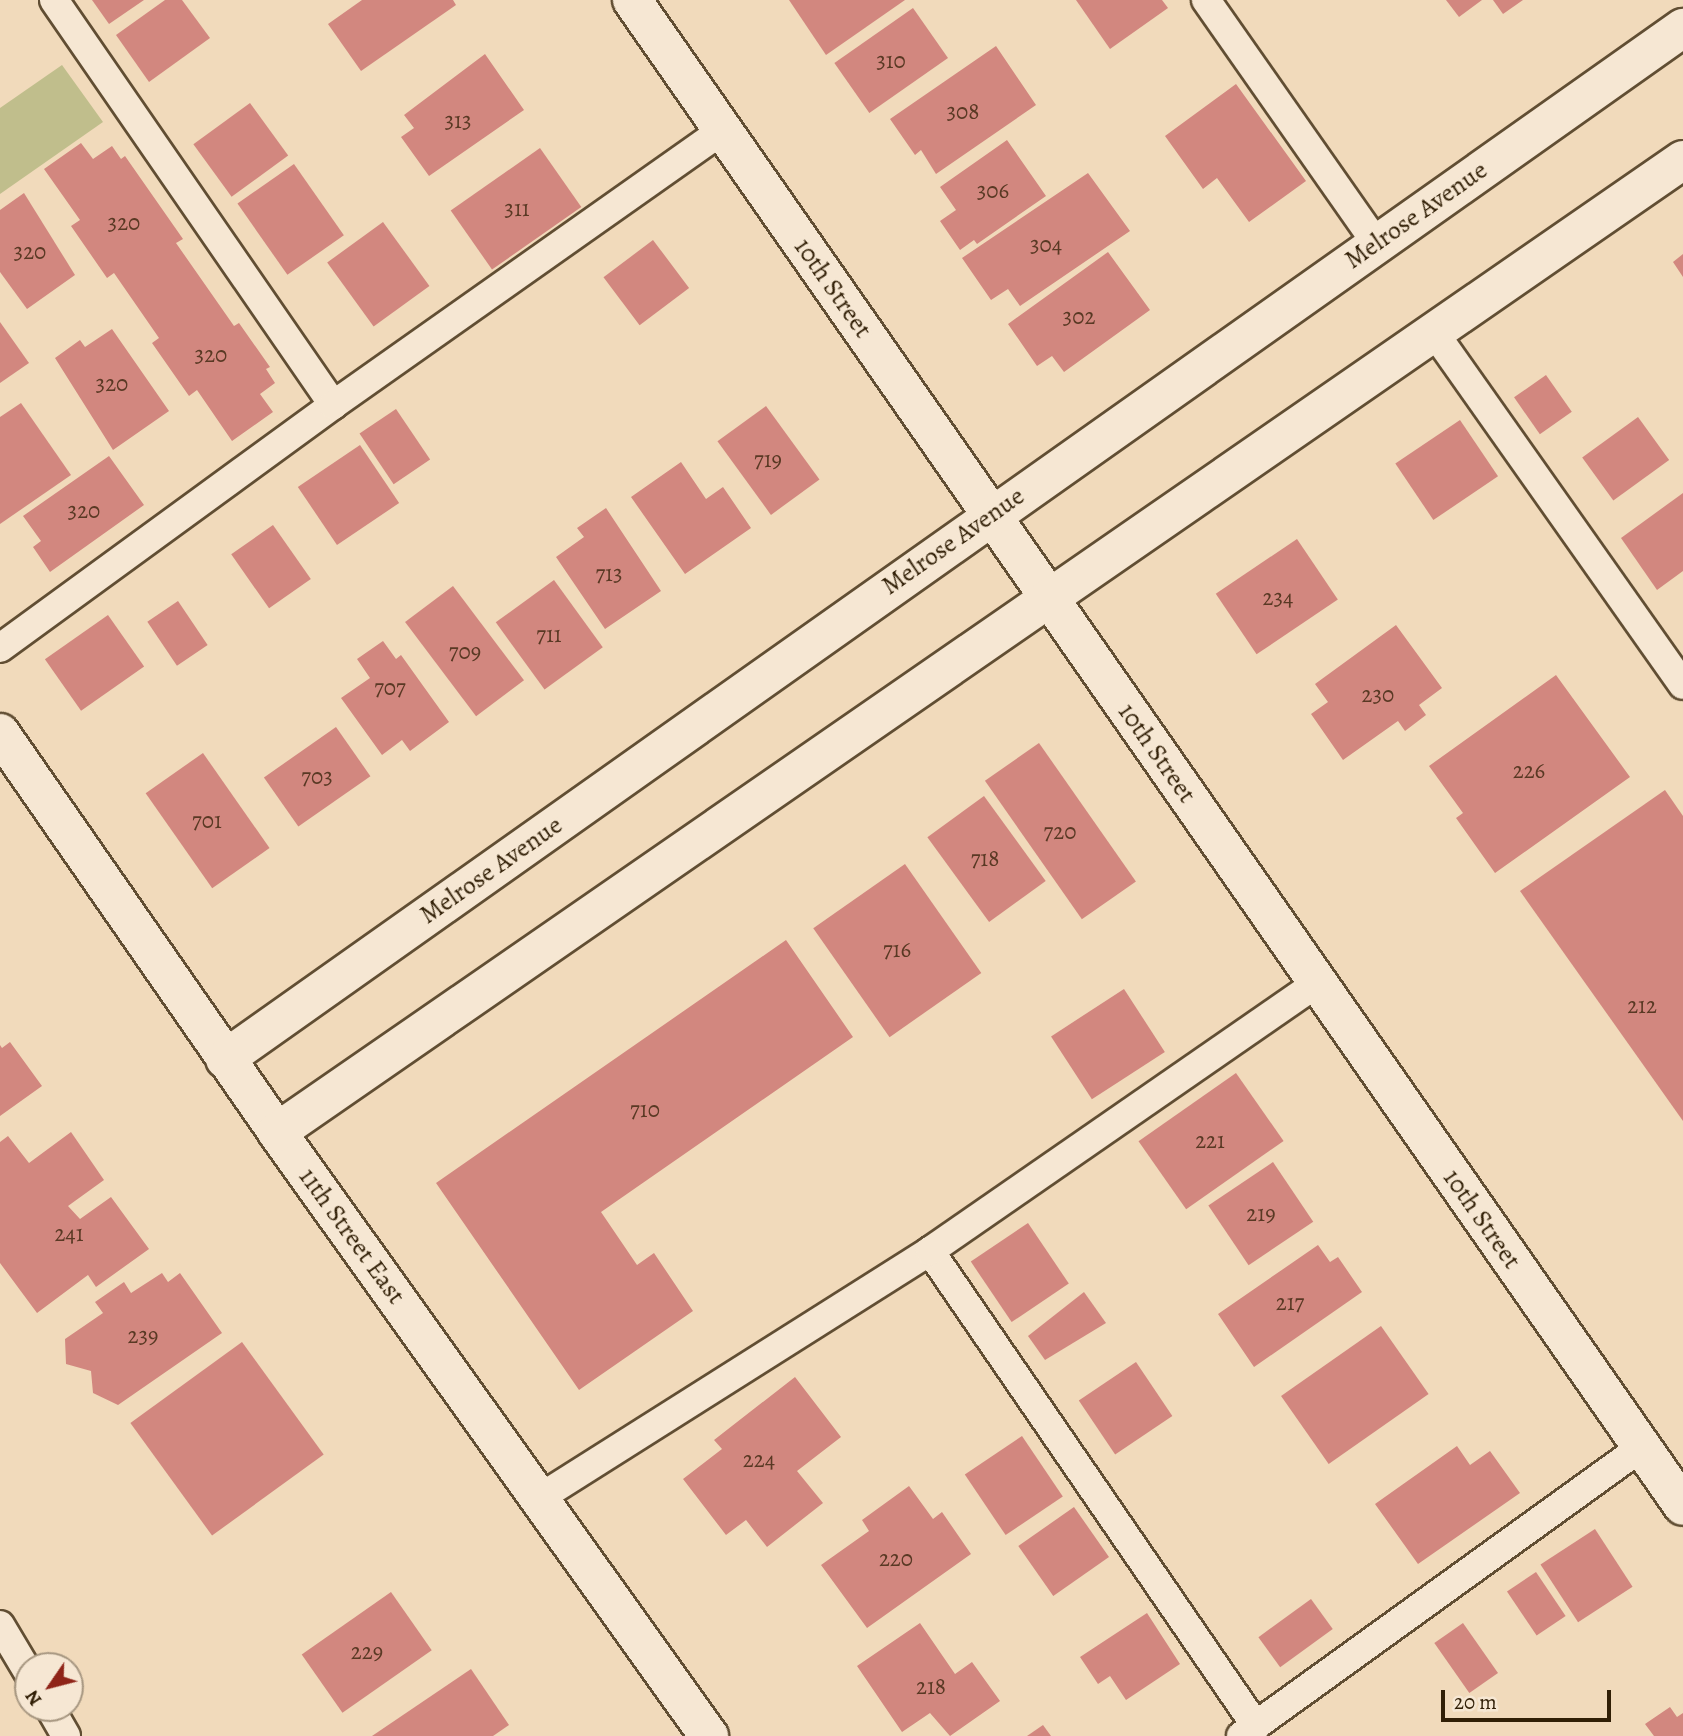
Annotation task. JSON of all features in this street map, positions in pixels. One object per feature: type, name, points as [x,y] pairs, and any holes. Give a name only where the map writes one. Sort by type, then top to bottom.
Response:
[{"type":"street","name":"10th Street","points":[[632,0],[1683,1506]]},
{"type":"street","name":"Melrose Avenue","points":[[225,1059],[990,514],[1683,28]]},
{"type":"street","points":[[277,1132],[1436,334],[1683,160]]},
{"type":"street","name":"11th Street East","points":[[0,733],[225,1059],[541,1497],[709,1736]]},
{"type":"lane","points":[[54,0],[333,405]]},
{"type":"lane","points":[[1206,0],[1376,243]]},
{"type":"lane","points":[[0,648],[333,405],[723,130]]},
{"type":"lane","points":[[1436,334],[1683,685]]},
{"type":"lane","points":[[541,1497],[930,1251],[1317,983]]},
{"type":"lane","points":[[930,1251],[1249,1731],[1641,1447]]},
{"type":"lane","points":[[0,1625],[16,1652]]},
{"type":"shaded area","points":[[62,65],[103,122],[0,194],[0,108]]},
{"type":"building","points":[[92,0],[144,0],[109,24]]},
{"type":"building","points":[[165,0],[182,0],[210,38],[149,82],[116,35]]},
{"type":"building","points":[[362,0],[453,0],[456,5],[361,71],[328,24]]},
{"type":"building","points":[[789,0],[905,0],[826,55]]},
{"type":"building","points":[[1076,0],[1162,0],[1168,8],[1110,49]]},
{"type":"building","points":[[1446,0],[1482,0],[1459,17]]},
{"type":"building","points":[[1493,0],[1523,0],[1503,14]]},
{"type":"building","points":[[913,8],[948,58],[869,113],[834,63]]},
{"type":"building","points":[[996,46],[1036,105],[936,174],[921,150],[915,155],[890,119]]},
{"type":"building","points":[[485,54],[524,110],[429,176],[401,137],[414,128],[404,115]]},
{"type":"building","points":[[1236,84],[1306,181],[1249,222],[1217,178],[1203,189],[1165,136]]},
{"type":"building","points":[[250,103],[288,156],[232,197],[193,144]]},
{"type":"building","points":[[1007,140],[1046,196],[977,244],[974,240],[960,250],[940,221],[956,210],[940,187]]},
{"type":"building","points":[[81,143],[93,159],[112,146],[121,159],[125,156],[183,239],[176,243],[234,326],[239,323],[270,367],[266,369],[275,383],[260,394],[273,412],[232,441],[197,390],[189,396],[152,343],[159,338],[114,273],[107,278],[71,226],[80,220],[44,169]]},
{"type":"building","points":[[540,148],[581,207],[492,269],[451,211]]},
{"type":"building","points":[[294,164],[344,235],[287,275],[237,204]]},
{"type":"building","points":[[1088,173],[1130,231],[1020,306],[1008,289],[991,300],[962,258]]},
{"type":"building","points":[[24,193],[75,275],[27,309],[0,272],[0,210]]},
{"type":"building","points":[[383,222],[429,286],[374,326],[327,263]]},
{"type":"building","points":[[653,240],[689,288],[640,325],[603,277]]},
{"type":"building","points":[[1108,252],[1150,310],[1064,372],[1052,356],[1037,366],[1008,324]]},
{"type":"building","points":[[1683,254],[1683,277],[1673,262]]},
{"type":"building","points":[[0,322],[29,363],[0,383]]},
{"type":"building","points":[[112,329],[169,411],[113,450],[55,358],[80,340],[85,347]]},
{"type":"building","points":[[1546,375],[1572,412],[1540,434],[1514,397]]},
{"type":"building","points":[[21,403],[71,475],[0,524],[0,417]]},
{"type":"building","points":[[766,406],[819,480],[771,515],[717,441]]},
{"type":"building","points":[[396,409],[430,460],[394,484],[360,434]]},
{"type":"building","points":[[1638,417],[1669,460],[1613,500],[1582,458]]},
{"type":"building","points":[[1460,420],[1498,476],[1433,520],[1395,464]]},
{"type":"building","points":[[360,445],[399,503],[337,545],[298,487]]},
{"type":"building","points":[[109,456],[144,505],[50,572],[33,547],[41,541],[23,516]]},
{"type":"building","points":[[681,462],[706,499],[723,487],[751,528],[685,574],[631,497]]},
{"type":"building","points":[[1683,493],[1683,571],[1657,590],[1621,538]]},
{"type":"building","points":[[606,508],[661,591],[605,629],[556,557],[584,537],[577,528]]},
{"type":"building","points":[[273,525],[311,579],[269,608],[231,554]]},
{"type":"building","points":[[1297,539],[1338,600],[1257,654],[1216,594]]},
{"type":"building","points":[[554,580],[603,647],[545,689],[496,622]]},
{"type":"building","points":[[453,586],[524,680],[476,716],[405,622]]},
{"type":"building","points":[[178,601],[208,645],[177,666],[147,622]]},
{"type":"building","points":[[108,615],[144,667],[81,711],[45,659]]},
{"type":"building","points":[[1396,625],[1442,688],[1419,705],[1426,715],[1405,731],[1398,721],[1343,760],[1311,714],[1328,702],[1315,684]]},
{"type":"building","points":[[383,641],[396,659],[401,655],[449,722],[410,751],[402,740],[382,755],[341,698],[370,678],[357,659]]},
{"type":"building","points":[[1556,675],[1630,777],[1495,873],[1456,818],[1463,813],[1429,766]]},
{"type":"building","points":[[336,727],[370,776],[298,827],[264,777]]},
{"type":"building","points":[[1039,743],[1136,881],[1082,919],[985,781]]},
{"type":"building","points":[[203,753],[270,848],[212,888],[146,793]]},
{"type":"building","points":[[1665,790],[1683,816],[1683,1121],[1520,891]]},
{"type":"building","points":[[984,796],[1046,881],[989,922],[927,837]]},
{"type":"building","points":[[905,864],[981,973],[890,1037],[813,928]]},
{"type":"building","points":[[786,940],[853,1037],[601,1212],[637,1265],[654,1253],[693,1311],[579,1390],[436,1183]]},
{"type":"building","points":[[1124,989],[1165,1052],[1092,1099],[1051,1036]]},
{"type":"building","points":[[10,1042],[42,1086],[0,1116],[0,1045],[2,1048]]},
{"type":"building","points":[[1236,1073],[1284,1141],[1186,1209],[1139,1141]]},
{"type":"building","points":[[71,1132],[104,1180],[68,1206],[80,1219],[111,1197],[149,1249],[96,1287],[88,1275],[37,1313],[0,1263],[0,1142],[8,1136],[29,1163]]},
{"type":"building","points":[[1273,1162],[1313,1222],[1249,1265],[1208,1206]]},
{"type":"building","points":[[1028,1223],[1069,1284],[1012,1322],[971,1262]]},
{"type":"building","points":[[1318,1245],[1330,1262],[1338,1257],[1362,1292],[1254,1367],[1218,1314]]},
{"type":"building","points":[[162,1273],[168,1282],[180,1273],[222,1333],[118,1405],[93,1393],[91,1371],[66,1364],[65,1339],[103,1313],[95,1302],[124,1282],[131,1293]]},
{"type":"building","points":[[1084,1292],[1106,1323],[1045,1360],[1028,1336]]},
{"type":"building","points":[[1381,1326],[1429,1394],[1329,1464],[1281,1396]]},
{"type":"building","points":[[242,1342],[324,1454],[212,1536],[130,1423]]},
{"type":"building","points":[[1136,1362],[1172,1416],[1115,1454],[1079,1401]]},
{"type":"building","points":[[795,1377],[841,1437],[797,1471],[823,1503],[767,1547],[746,1520],[726,1535],[683,1479],[722,1449],[714,1440]]},
{"type":"building","points":[[1022,1436],[1063,1497],[1006,1535],[965,1475]]},
{"type":"building","points":[[1457,1446],[1470,1465],[1490,1451],[1520,1493],[1418,1564],[1375,1504]]},
{"type":"building","points":[[909,1486],[933,1519],[942,1512],[971,1554],[867,1628],[821,1565],[869,1531],[862,1520]]},
{"type":"building","points":[[1074,1507],[1109,1557],[1053,1596],[1018,1546]]},
{"type":"building","points":[[1595,1529],[1633,1587],[1578,1622],[1540,1564]]},
{"type":"building","points":[[1536,1572],[1566,1616],[1537,1636],[1507,1592]]},
{"type":"building","points":[[391,1592],[432,1650],[342,1713],[302,1655]]},
{"type":"building","points":[[1311,1599],[1333,1629],[1280,1667],[1258,1637]]},
{"type":"building","points":[[1147,1613],[1180,1664],[1126,1700],[1110,1676],[1098,1684],[1080,1657]]},
{"type":"building","points":[[920,1623],[955,1674],[972,1662],[1000,1701],[950,1736],[930,1713],[902,1732],[857,1666]]},
{"type":"building","points":[[1463,1623],[1498,1673],[1469,1693],[1434,1643]]},
{"type":"building","points":[[471,1669],[509,1725],[493,1736],[372,1736]]},
{"type":"building","points":[[1670,1707],[1677,1717],[1683,1713],[1683,1736],[1654,1736],[1645,1724]]},
{"type":"building","points":[[1043,1725],[1051,1736],[1027,1736]]}]
